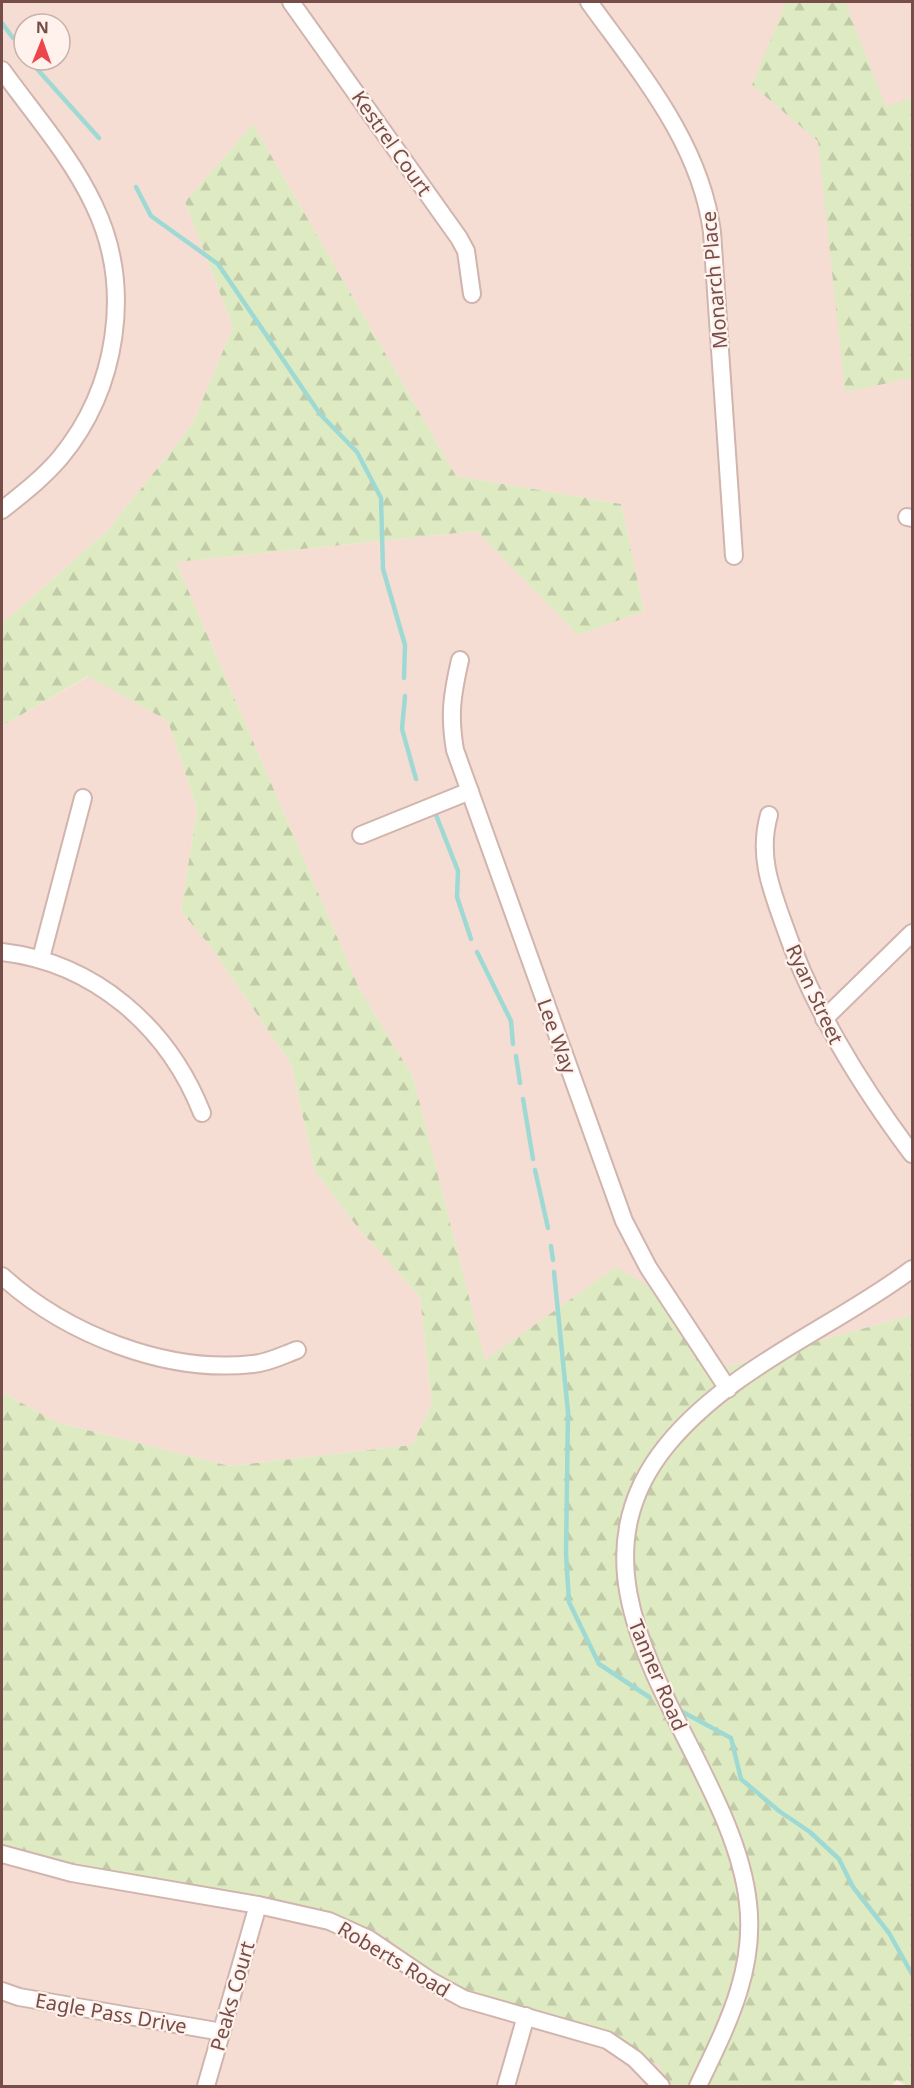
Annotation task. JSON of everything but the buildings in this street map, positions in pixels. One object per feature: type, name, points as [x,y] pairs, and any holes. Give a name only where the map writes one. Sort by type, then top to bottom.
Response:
[{"type":"street","name":"Kestrel Court","points":[[291,2],[459,238],[466,251],[472,294]]},
{"type":"street","name":"Monarch Place","points":[[592,3],[675,125],[695,162],[706,195],[712,232],[734,556]]},
{"type":"street","points":[[2,70],[65,157],[91,199],[110,251],[116,297],[110,357],[88,417],[59,460],[36,483],[2,510]]},
{"type":"street","name":"Lee Way","points":[[460,660],[451,697],[450,719],[455,750],[624,1221],[648,1267],[728,1389]]},
{"type":"street","points":[[361,835],[470,791]]},
{"type":"street","points":[[41,958],[83,798]]},
{"type":"street","name":"Ryan Street","points":[[769,815],[763,835],[768,880],[798,966],[842,1052],[912,1154]]},
{"type":"street","points":[[824,1019],[912,933]]},
{"type":"street","points":[[2,952],[41,958],[67,968],[100,986],[132,1010],[160,1040],[183,1071],[202,1113]]},
{"type":"street","name":"Tanner Road","points":[[698,2086],[731,2018],[741,1988],[747,1959],[748,1902],[742,1868],[720,1813],[637,1631],[628,1590],[626,1560],[632,1514],[655,1462],[676,1435],[728,1389],[912,1269]]},
{"type":"street","points":[[2,1276],[34,1302],[63,1319],[92,1334],[151,1354],[221,1366],[256,1364],[297,1350]]},
{"type":"street","name":"Roberts Road","points":[[2,1854],[72,1872],[258,1905],[329,1921],[350,1929],[448,1992],[497,2011],[526,2016],[607,2040],[635,2059],[651,2079],[662,2086]]},
{"type":"street","name":"Peaks Court","points":[[206,2086],[258,1905]]},
{"type":"street","name":"Eagle Pass Drive","points":[[2,1991],[19,1997],[222,2032]]},
{"type":"street","points":[[506,2086],[526,2016]]},
{"type":"shaded area","points":[[2,2],[912,2],[912,1315],[722,1368],[616,1267],[485,1361],[413,1077],[359,988],[176,562],[477,531],[578,634],[644,611],[621,504],[456,476],[253,124],[185,202],[233,327],[192,425],[108,530],[2,624]]},
{"type":"shaded area","points":[[89,676],[168,721],[197,809],[181,911],[211,947],[291,1064],[315,1171],[355,1224],[420,1297],[432,1404],[412,1445],[229,1466],[56,1422],[2,1392],[2,726]]},
{"type":"shaded area","points":[[2,1856],[266,1908],[373,1938],[515,2019],[561,2023],[659,2065],[670,2086],[2,2086]]},
{"type":"green space","points":[[786,2],[845,2],[886,107],[912,97],[912,378],[845,392],[818,141],[752,85]]},
{"type":"green space","points":[[253,124],[456,476],[621,504],[644,611],[578,635],[477,531],[176,562],[359,988],[413,1077],[485,1360],[616,1267],[690,1312],[722,1368],[912,1315],[912,2086],[907,2086],[897,2080],[891,2086],[670,2086],[659,2065],[561,2023],[515,2019],[373,1938],[2,1856],[2,1392],[56,1422],[229,1466],[412,1445],[432,1404],[420,1297],[355,1224],[315,1171],[291,1064],[211,947],[181,911],[197,809],[168,721],[88,676],[2,726],[2,624],[108,530],[192,425],[233,327],[185,202]]},
{"type":"waterway","points":[[2,23],[12,37]]},
{"type":"waterway","points":[[40,72],[99,138]]},
{"type":"waterway","points":[[136,187],[151,216],[218,264],[320,414],[357,452],[381,498],[383,569],[405,645],[404,678]]},
{"type":"waterway","points":[[405,696],[402,729],[416,779]]},
{"type":"waterway","points":[[436,815],[458,871],[457,897],[471,939]]},
{"type":"waterway","points":[[477,952],[511,1021],[513,1044]]},
{"type":"waterway","points":[[516,1056],[520,1083]]},
{"type":"waterway","points":[[523,1099],[533,1159]]},
{"type":"waterway","points":[[535,1170],[548,1228]]},
{"type":"waterway","points":[[551,1246],[553,1260]]},
{"type":"waterway","points":[[554,1272],[568,1412],[566,1554],[569,1602],[599,1664],[649,1697]]},
{"type":"waterway","points":[[679,1710],[731,1738],[741,1779],[779,1811],[810,1832],[839,1859],[853,1887],[889,1933],[912,1974]]}]
